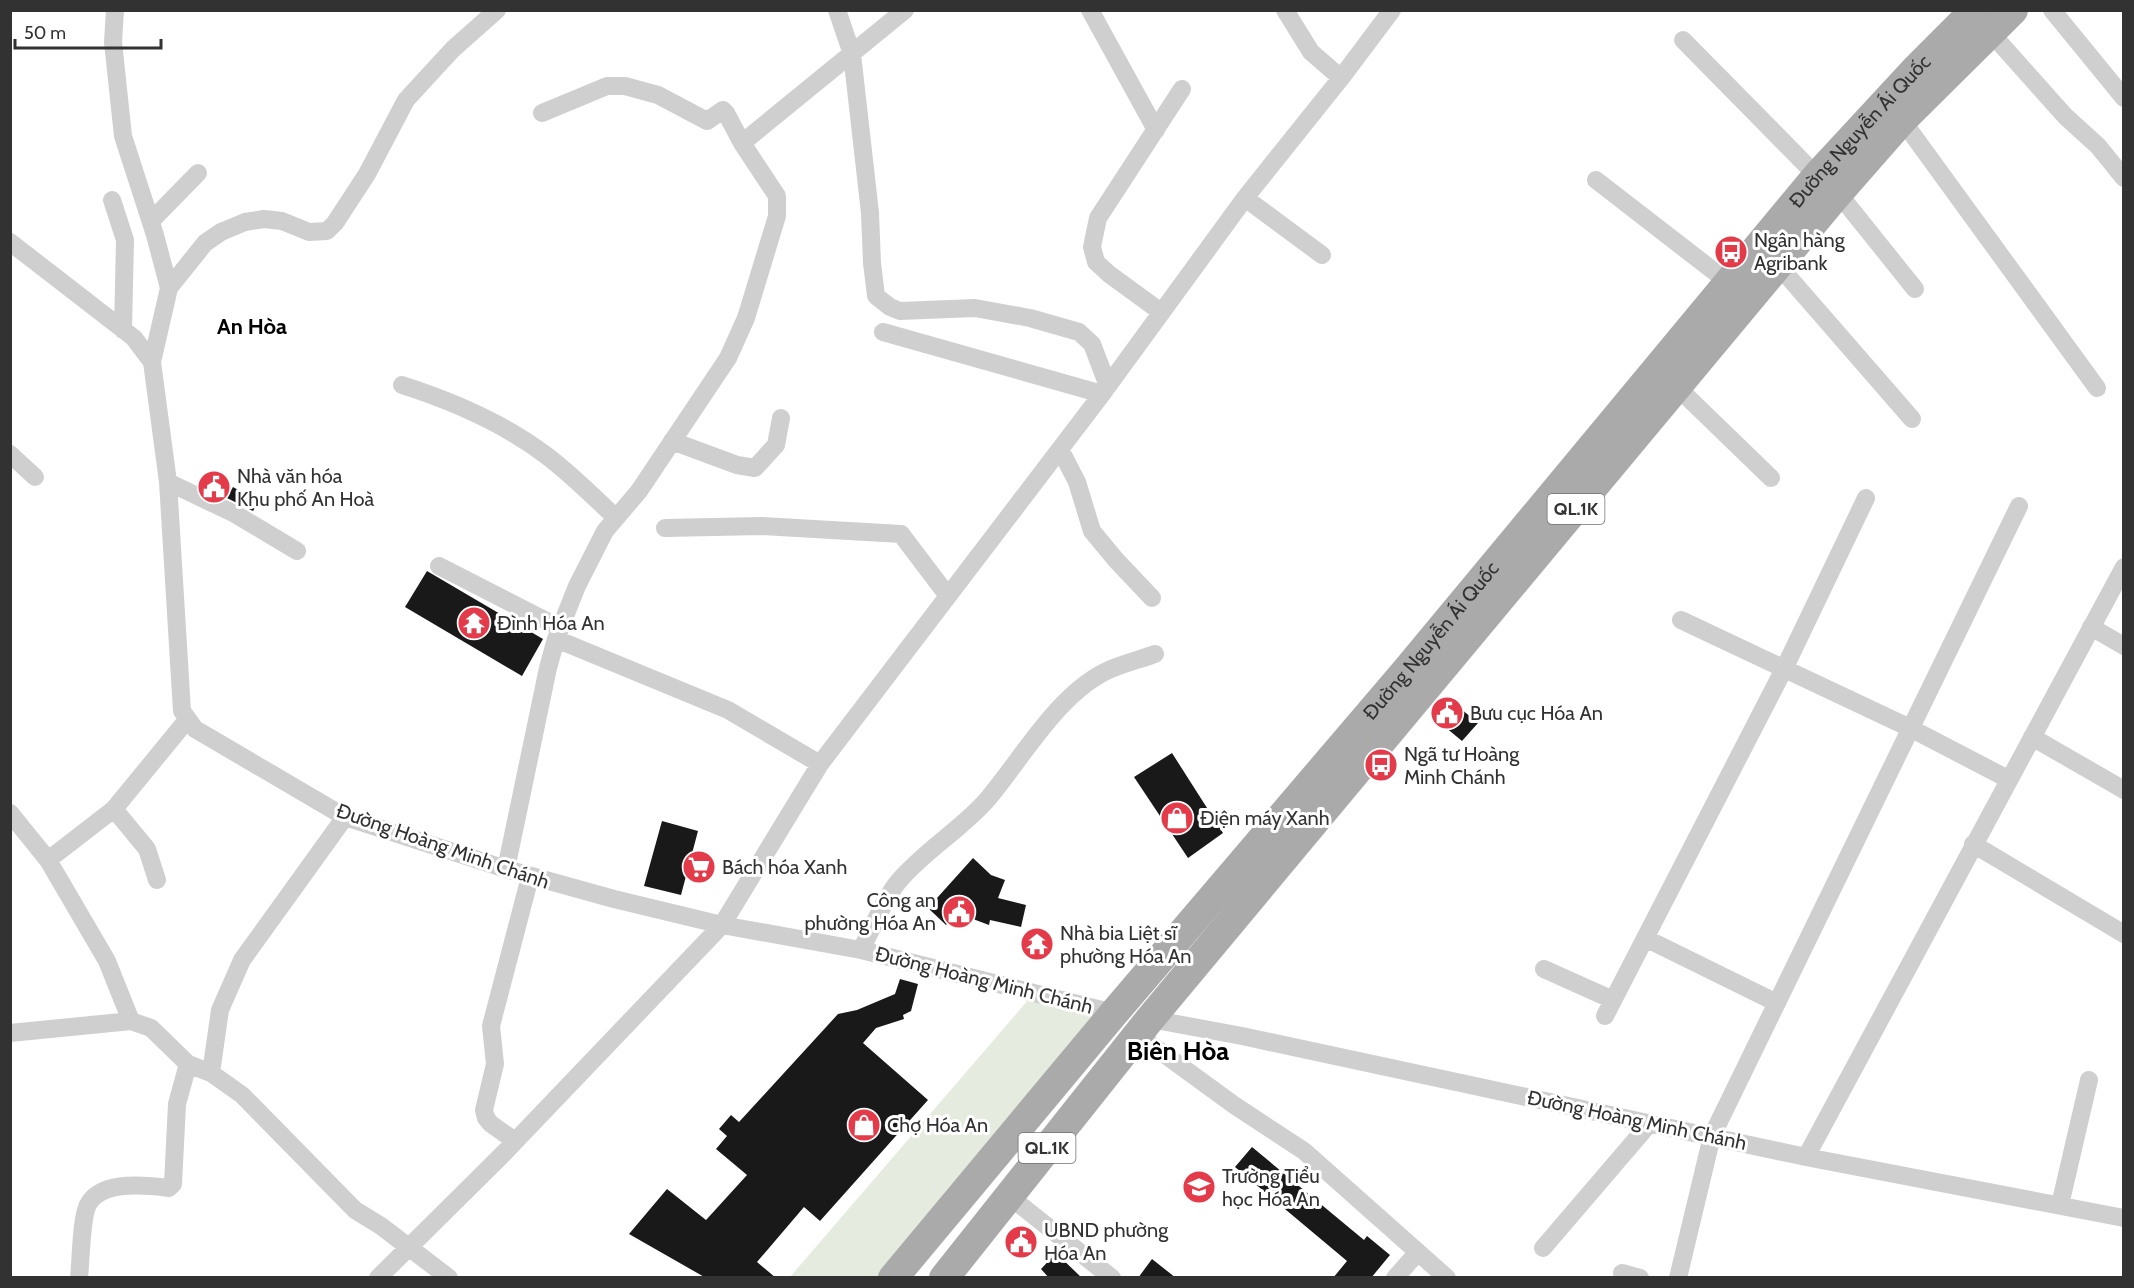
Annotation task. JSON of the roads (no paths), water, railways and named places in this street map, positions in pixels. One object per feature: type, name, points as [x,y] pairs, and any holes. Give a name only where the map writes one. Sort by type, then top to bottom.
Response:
[{"type":"main road","name":"Đường Nguyễn Ái Quốc","points":[[893,1278],[1114,1013],[1399,680],[1740,291],[1828,185],[1917,68],[1983,22],[2013,10]]},
{"type":"main road","name":"Đường Nguyễn Ái Quốc","points":[[1144,1027],[1677,387],[1740,291],[1778,265],[1828,185],[1902,120],[1983,22]]},
{"type":"main road","points":[[1114,1013],[1144,1027]]},
{"type":"main road","name":"QL.1K","points":[[944,1278],[1144,1027]]},
{"type":"street","points":[[115,10],[113,42],[123,136],[151,221],[169,288]]},
{"type":"street","points":[[48,860],[114,809],[187,720],[182,711],[168,482],[152,362],[169,288],[205,243],[221,232],[244,222],[264,219],[282,221],[309,232],[327,231],[335,223],[366,174],[406,100],[453,49],[497,10]]},
{"type":"street","points":[[837,10],[852,54],[870,213],[876,296],[890,308],[900,311],[975,308],[1030,318],[1079,332],[1092,344],[1105,390]]},
{"type":"street","points":[[742,142],[905,10]]},
{"type":"street","points":[[1090,10],[1156,130]]},
{"type":"street","points":[[1285,10],[1311,52],[1341,78]]},
{"type":"street","points":[[378,1278],[515,1141],[722,925],[820,764],[1105,390],[1245,198],[1392,10]]},
{"type":"street","points":[[2052,10],[2124,98]]},
{"type":"street","points":[[1983,22],[2066,116],[2098,146],[2124,178]]},
{"type":"street","points":[[1683,40],[1828,185],[1915,289]]},
{"type":"street","points":[[506,869],[558,633],[605,531],[639,490],[728,358],[746,318],[777,216],[777,196],[723,110],[707,121],[658,95],[625,86],[607,86],[542,113]]},
{"type":"street","points":[[1161,312],[1096,262],[1092,247],[1098,218],[1182,89]]},
{"type":"street","points":[[1902,120],[2097,388]]},
{"type":"street","points":[[151,221],[198,173]]},
{"type":"street","points":[[1596,180],[1740,291]]},
{"type":"street","points":[[1245,198],[1322,255]]},
{"type":"street","points":[[112,200],[125,240],[123,330]]},
{"type":"street","points":[[10,242],[123,330],[138,343],[152,362]]},
{"type":"street","points":[[1778,265],[1912,419]]},
{"type":"street","points":[[883,332],[1105,390]]},
{"type":"street","points":[[402,385],[433,395],[507,430],[569,474],[616,518]]},
{"type":"street","points":[[1677,387],[1771,478]]},
{"type":"street","points":[[672,441],[737,465],[755,468],[776,445],[782,418]]},
{"type":"street","points":[[1060,449],[1077,482],[1092,531],[1152,598]]},
{"type":"street","points":[[10,454],[35,477]]},
{"type":"street","points":[[168,482],[234,514],[297,551]]},
{"type":"street","points":[[1544,969],[1609,1008],[1784,669],[1866,498]]},
{"type":"street","points":[[1678,1278],[1712,1136],[2019,506]]},
{"type":"street","points":[[665,528],[762,526],[901,534],[948,596]]},
{"type":"street","points":[[439,566],[558,633],[728,710],[820,764]]},
{"type":"street","points":[[1806,1157],[2124,567]]},
{"type":"street","points":[[1681,620],[1910,728],[2008,780]]},
{"type":"street","points":[[2091,627],[2124,646]]},
{"type":"street","points":[[861,950],[896,884],[986,801],[1057,711],[1088,683],[1110,669],[1155,654]]},
{"type":"street","name":"Đường Hoàng Minh Chánh","points":[[187,720],[195,729],[345,817],[530,877],[722,925],[861,950],[1114,1013]]},
{"type":"street","points":[[2032,737],[2124,790]]},
{"type":"street","points":[[114,809],[147,849],[157,880]]},
{"type":"street","points":[[10,813],[48,860],[107,961],[131,1021]]},
{"type":"street","points":[[211,1073],[220,1010],[242,960],[345,817]]},
{"type":"street","points":[[1973,844],[2124,934]]},
{"type":"street","points":[[515,1141],[491,1124],[484,1110],[495,1064],[491,1026],[530,877]]},
{"type":"street","points":[[1645,938],[1777,1003]]},
{"type":"street","points":[[10,1033],[131,1021],[151,1028],[188,1064],[211,1073],[242,1095],[355,1210],[410,1247],[449,1278]]},
{"type":"street","points":[[1144,1027],[1234,1105],[1304,1151],[1448,1278]]},
{"type":"street","name":"Đường Hoàng Minh Chánh","points":[[1144,1027],[1242,1036],[1806,1157],[2124,1218]]},
{"type":"street","points":[[79,1278],[86,1210],[94,1196],[123,1186],[169,1188],[173,1185],[177,1104],[188,1064]]},
{"type":"street","points":[[2060,1205],[2089,1080]]},
{"type":"street","points":[[1543,1248],[1650,1123]]},
{"type":"street","points":[[1009,1196],[1112,1278]]},
{"type":"street","points":[[1395,1278],[1418,1252]]},
{"type":"street","points":[[1622,1273],[1640,1278]]},
{"type":"place","name":"Ngân hàng Agribank","points":[[1731,252]]},
{"type":"place","name":"Nhà văn hóa Khu phố An Hoà","points":[[214,487]]},
{"type":"place","name":"Đình Hóa An","points":[[474,623]]},
{"type":"place","name":"Bưu cục Hóa An","points":[[1447,713]]},
{"type":"place","name":"Ngã tư Hoàng Minh Chánh","points":[[1381,765]]},
{"type":"place","name":"Điện máy Xanh","points":[[1177,818]]},
{"type":"place","name":"Bách hóa Xanh","points":[[699,867]]},
{"type":"place","name":"Công an phường Hóa An","points":[[959,912]]},
{"type":"place","name":"Nhà bia Liệt sĩ phường Hóa An","points":[[1037,944]]},
{"type":"place","name":"Chợ Hóa An","points":[[864,1125]]},
{"type":"place","name":"Trường Tiểu học Hóa An","points":[[1199,1187]]},
{"type":"place","name":"UBND phường Hóa An","points":[[1021,1242]]},
{"type":"district","name":"An Hòa","points":[[252,326]]},
{"type":"district","name":"Biên Hòa","points":[[1178,1051]]}]
